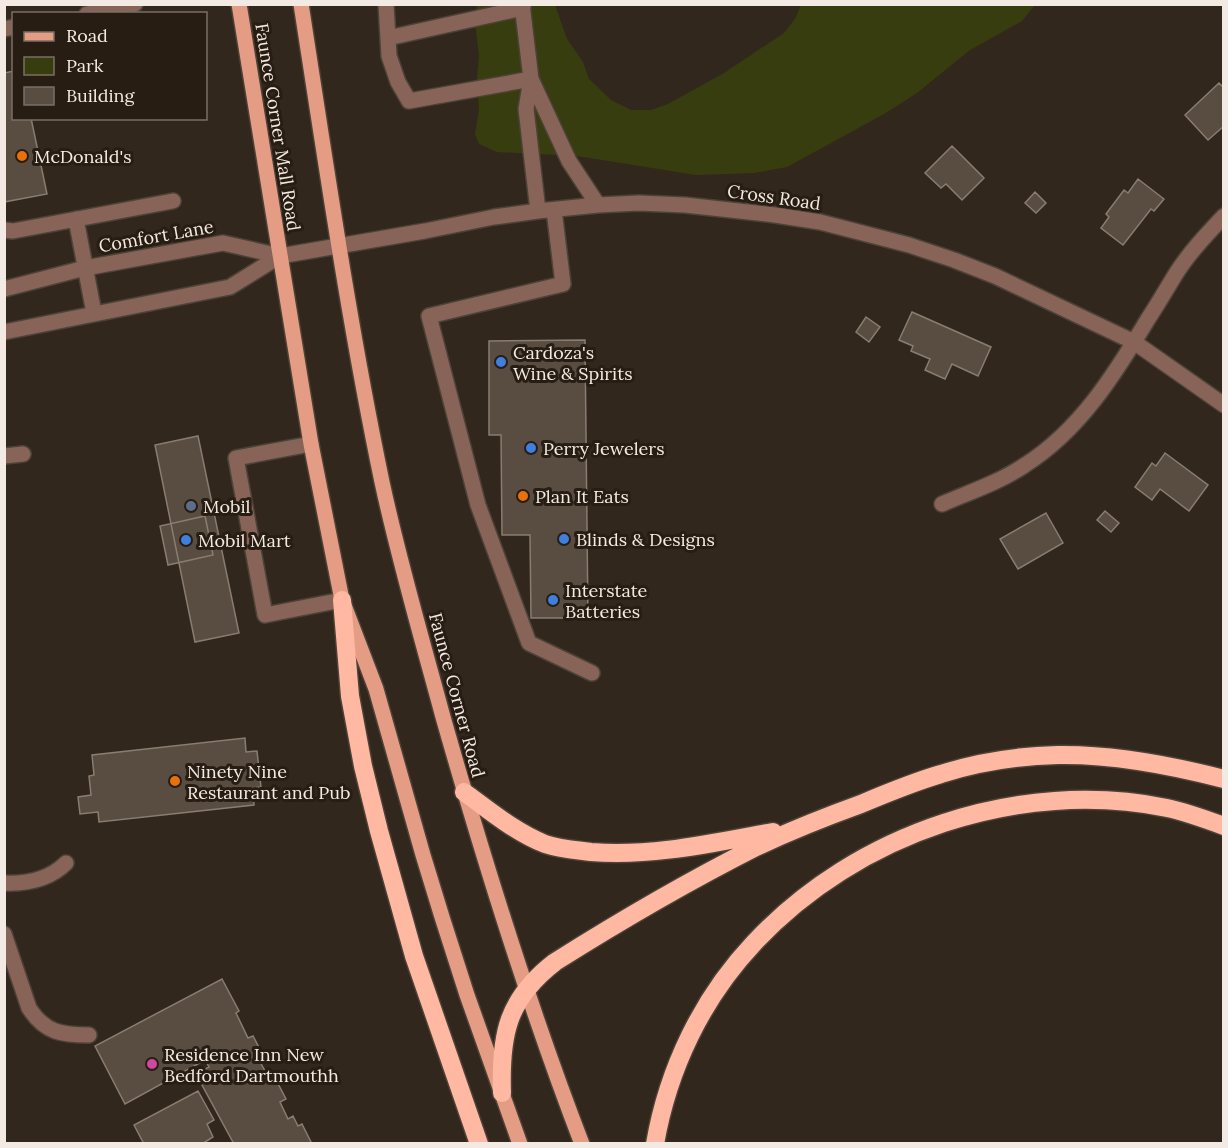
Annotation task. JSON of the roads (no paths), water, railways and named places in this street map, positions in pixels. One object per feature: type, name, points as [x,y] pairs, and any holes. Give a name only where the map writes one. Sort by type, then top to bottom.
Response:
[{"type":"highway","points":[[342,600],[350,696],[363,766],[379,831],[414,956],[478,1143]]},
{"type":"highway","points":[[502,1093],[502,1044],[507,1025],[526,989],[543,971],[661,897],[801,827],[943,773],[985,763],[1017,759],[1057,755],[1103,756],[1148,762],[1224,779]]},
{"type":"highway","points":[[464,792],[523,834],[551,846],[572,850],[622,853],[656,852],[801,827]]},
{"type":"highway","points":[[655,1143],[664,1104],[690,1034],[730,971],[753,943],[781,916],[809,894],[872,854],[905,838],[971,814],[1004,807],[1074,800],[1108,801],[1169,808],[1224,826]]},
{"type":"main road","name":"Faunce Corner Mall Road","points":[[239,4],[280,256]]},
{"type":"main road","points":[[301,4],[339,246]]},
{"type":"main road","name":"Faunce Corner Road","points":[[339,246],[368,411],[394,536],[464,792],[526,989],[582,1143]]},
{"type":"main road","points":[[280,256],[311,444],[342,600],[376,689],[439,907],[467,995],[520,1143]]},
{"type":"street","points":[[97,12],[135,4]]},
{"type":"street","points":[[386,4],[388,56],[408,101],[531,80]]},
{"type":"street","points":[[388,38],[523,6],[531,80],[526,109],[562,284],[429,316],[478,505],[529,643],[592,673]]},
{"type":"street","points":[[531,80],[569,161],[598,205]]},
{"type":"street","points":[[4,230],[13,231],[173,201]]},
{"type":"street","name":"Cross Road","points":[[280,256],[494,217],[598,205],[639,203],[685,205],[820,222],[909,245],[995,276],[1134,342],[1224,405]]},
{"type":"street","points":[[942,504],[1024,466],[1068,430],[1104,388],[1178,271],[1224,216]]},
{"type":"street","points":[[76,219],[94,314]]},
{"type":"street","name":"Comfort Lane","points":[[4,289],[85,268],[222,243],[280,256]]},
{"type":"street","points":[[4,332],[230,287],[280,256]]},
{"type":"street","points":[[311,444],[236,458],[265,615],[342,600]]},
{"type":"street","points":[[4,456],[23,454]]},
{"type":"street","points":[[4,883],[15,884],[48,877],[60,870],[66,863]]},
{"type":"street","points":[[4,934],[29,1008],[36,1018],[57,1032],[89,1035]]},
{"type":"place","name":"McDonald's","points":[[22,156]]},
{"type":"place","name":"Cardoza's Wine & Spirits","points":[[501,362]]},
{"type":"place","name":"Perry Jewelers","points":[[531,448]]},
{"type":"place","name":"Plan It Eats","points":[[523,496]]},
{"type":"place","name":"Mobil","points":[[191,506]]},
{"type":"place","name":"Blinds & Designs","points":[[564,539]]},
{"type":"place","name":"Mobil Mart","points":[[186,540]]},
{"type":"place","name":"Interstate Batteries","points":[[553,600]]},
{"type":"place","name":"Ninety Nine Restaurant and Pub","points":[[175,781]]},
{"type":"place","name":"Residence Inn New Bedford Dartmouthh","points":[[152,1064]]}]
